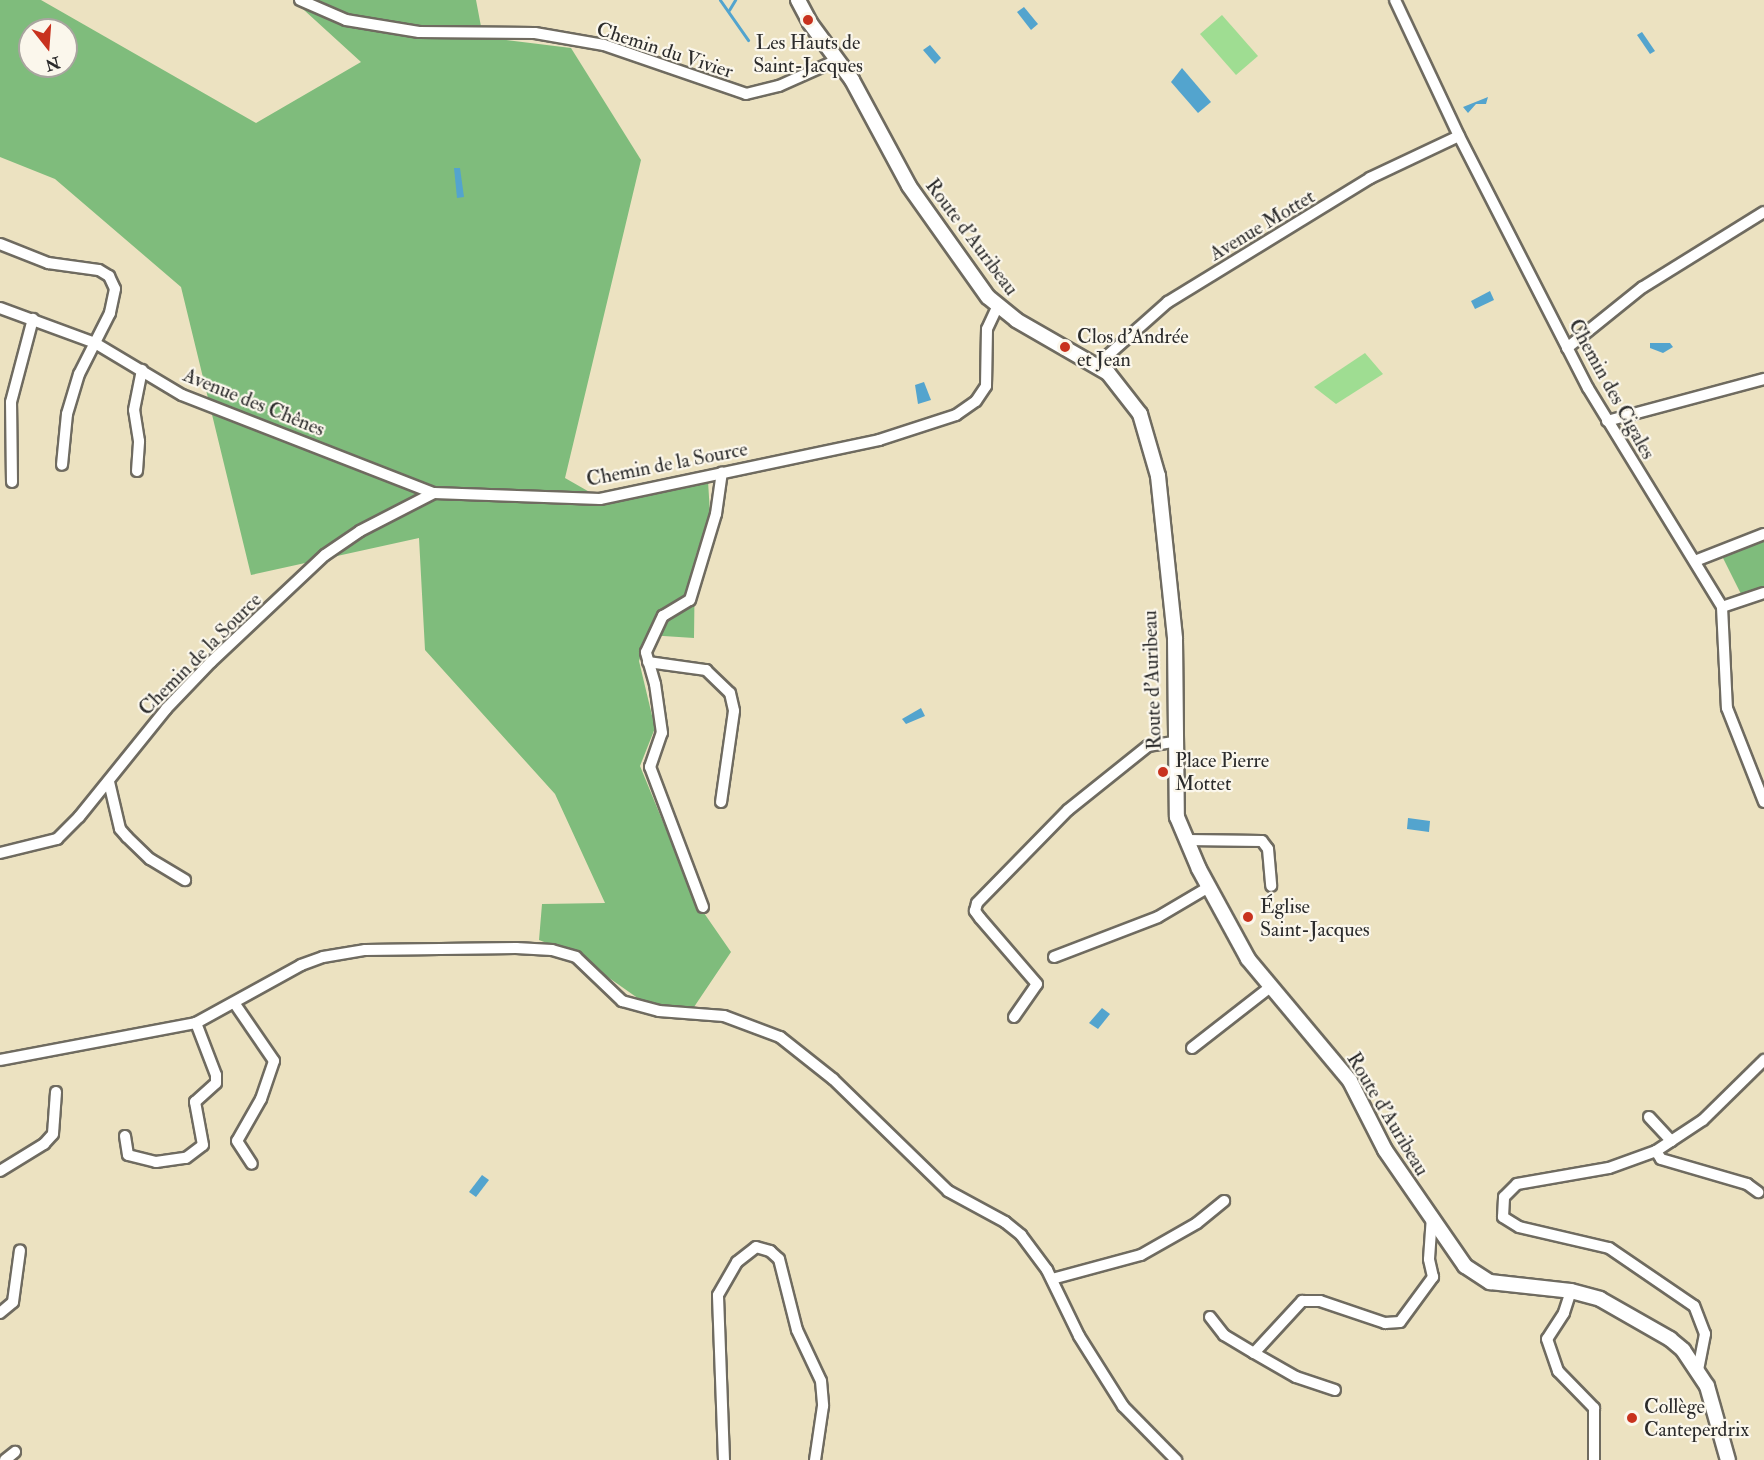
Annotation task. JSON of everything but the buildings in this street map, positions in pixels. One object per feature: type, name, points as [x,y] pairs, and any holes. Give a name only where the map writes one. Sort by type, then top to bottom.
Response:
[{"type":"street","name":"Chemin du Vivier","points":[[300,0],[346,20],[419,32],[535,33],[604,45],[746,94],[779,86],[837,60]]},
{"type":"street","name":"Route d'Auribeau","points":[[798,0],[837,60],[909,186],[997,308],[1097,365],[1120,383],[1134,403],[1158,476],[1175,639],[1174,742],[1177,817],[1209,887],[1269,988],[1319,1040],[1350,1081],[1384,1150],[1465,1266],[1490,1282],[1571,1291],[1600,1299],[1670,1339],[1698,1370],[1728,1460]]},
{"type":"street","name":"Chemin des Cigales","points":[[1395,0],[1459,136],[1567,348],[1607,421],[1722,607],[1727,708],[1764,802]]},
{"type":"street","name":"Avenue Mottet","points":[[1097,365],[1168,302],[1370,178],[1459,136]]},
{"type":"street","points":[[1567,348],[1643,287],[1764,212]]},
{"type":"street","points":[[0,244],[48,263],[99,270],[109,276],[115,290],[110,313],[95,342],[67,414],[62,465]]},
{"type":"street","name":"Avenue des Chênes","points":[[0,308],[95,342],[182,395],[434,493]]},
{"type":"street","name":"Chemin de la Source","points":[[0,853],[57,838],[108,782],[166,709],[325,555],[360,531],[434,493],[600,499],[879,440],[956,415],[976,401],[986,386],[987,329],[997,308]]},
{"type":"street","points":[[12,482],[11,402],[33,319]]},
{"type":"street","points":[[137,471],[139,441],[134,410],[142,370]]},
{"type":"street","points":[[1607,421],[1764,379]]},
{"type":"street","points":[[703,907],[650,767],[662,733],[655,684],[646,652],[663,616],[690,600],[716,514],[722,472]]},
{"type":"street","points":[[1695,561],[1764,534]]},
{"type":"street","points":[[1722,607],[1764,593]]},
{"type":"street","points":[[648,662],[706,670],[730,693],[734,711],[721,802]]},
{"type":"street","points":[[1014,1017],[1037,984],[980,918],[975,911],[977,903],[1068,810],[1148,746],[1174,742]]},
{"type":"street","points":[[108,782],[120,829],[150,859],[185,880]]},
{"type":"street","points":[[1187,840],[1262,841],[1268,849],[1271,886]]},
{"type":"street","points":[[1054,957],[1158,917],[1209,887]]},
{"type":"street","points":[[0,1060],[196,1023],[235,1004],[301,964],[365,950],[525,949],[552,950],[576,957],[622,1001],[659,1011],[724,1016],[794,1045],[930,1177],[1021,1235],[1052,1280],[1079,1336],[1123,1406],[1176,1460]]},
{"type":"street","points":[[1192,1048],[1269,988]]},
{"type":"street","points":[[235,1004],[274,1061],[261,1099],[237,1141],[252,1164]]},
{"type":"street","points":[[125,1136],[128,1155],[156,1162],[186,1158],[202,1145],[195,1102],[216,1083],[216,1075],[196,1023]]},
{"type":"street","points":[[1698,1370],[1705,1334],[1694,1306],[1609,1248],[1519,1227],[1503,1217],[1504,1197],[1517,1184],[1609,1168],[1656,1151],[1703,1120],[1764,1060]]},
{"type":"street","points":[[0,1171],[44,1144],[53,1134],[56,1092]]},
{"type":"street","points":[[1649,1117],[1671,1141]]},
{"type":"street","points":[[1656,1151],[1661,1159],[1747,1184],[1758,1191]]},
{"type":"street","points":[[1052,1280],[1141,1255],[1197,1223],[1224,1201]]},
{"type":"street","points":[[1254,1353],[1302,1301],[1320,1301],[1385,1323],[1400,1322],[1433,1277],[1429,1259],[1432,1220]]},
{"type":"street","points":[[723,1460],[718,1294],[736,1262],[756,1246],[770,1251],[779,1259],[797,1330],[821,1381],[823,1406],[815,1460]]},
{"type":"street","points":[[0,1313],[13,1302],[20,1250]]},
{"type":"street","points":[[1571,1291],[1564,1313],[1547,1339],[1558,1371],[1594,1408],[1594,1460]]},
{"type":"street","points":[[1210,1317],[1224,1335],[1254,1353],[1296,1377],[1335,1390]]},
{"type":"street","points":[[5,1460],[15,1452]]},
{"type":"green space","points":[[0,0],[41,0],[72,18],[18,18],[18,78],[78,78],[78,21],[256,123],[361,62],[293,0],[476,0],[483,37],[571,48],[641,160],[565,478],[593,494],[708,481],[710,513],[695,558],[694,638],[648,635],[639,661],[655,728],[640,766],[695,900],[731,952],[694,1007],[649,1006],[575,954],[539,940],[542,904],[605,903],[555,794],[425,650],[419,538],[251,575],[181,287],[55,179],[0,157]]},
{"type":"green space","points":[[1222,15],[1258,56],[1236,75],[1200,34]]},
{"type":"green space","points":[[1365,353],[1383,374],[1336,404],[1314,387]]},
{"type":"green space","points":[[1764,540],[1764,586],[1741,594],[1722,556]]},
{"type":"water","points":[[1024,7],[1038,24],[1031,30],[1017,12]]},
{"type":"water","points":[[1642,32],[1655,51],[1650,54],[1637,35]]},
{"type":"water","points":[[930,45],[941,58],[935,64],[923,50]]},
{"type":"water","points":[[1182,68],[1211,102],[1198,113],[1171,82]]},
{"type":"water","points":[[1488,97],[1486,104],[1476,104],[1468,113],[1463,107]]},
{"type":"water","points":[[454,168],[460,168],[464,197],[457,198]]},
{"type":"water","points":[[1490,291],[1494,300],[1475,309],[1471,301]]},
{"type":"water","points":[[1650,343],[1670,343],[1673,347],[1663,353],[1650,348]]},
{"type":"water","points":[[924,382],[931,400],[918,404],[915,385]]},
{"type":"water","points":[[921,708],[925,716],[906,724],[902,719]]},
{"type":"water","points":[[1408,818],[1430,821],[1429,832],[1407,829]]},
{"type":"water","points":[[1102,1008],[1110,1014],[1098,1029],[1089,1023]]},
{"type":"water","points":[[482,1175],[489,1180],[476,1197],[469,1192]]},
{"type":"waterway","points":[[720,0],[748,40]]},
{"type":"waterway","points":[[729,10],[735,0]]},
{"type":"place","name":"Les Hauts de Saint-Jacques","points":[[808,20]]},
{"type":"place","name":"Clos d'Andrée et Jean","points":[[1065,347]]},
{"type":"place","name":"Place Pierre Mottet","points":[[1163,772]]},
{"type":"place","name":"Église Saint-Jacques","points":[[1248,917]]},
{"type":"place","name":"Collège Canteperdrix","points":[[1632,1418]]}]
